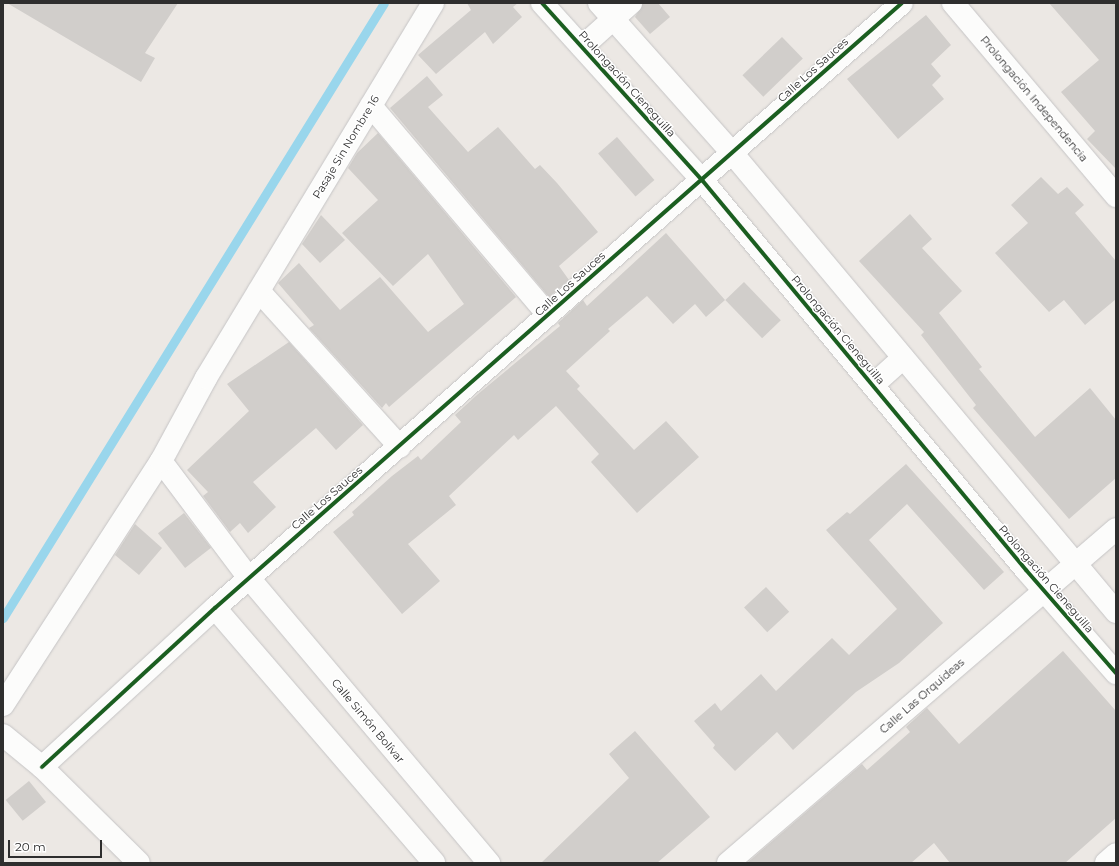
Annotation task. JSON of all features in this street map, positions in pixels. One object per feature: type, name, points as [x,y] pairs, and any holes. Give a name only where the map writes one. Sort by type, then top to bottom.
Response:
[{"type":"street","name":"Pasaje Sin Nombre 16","points":[[3,705],[161,461],[206,378],[433,3]]},
{"type":"street","name":"Prolongación Cieneguilla","points":[[542,3],[702,180],[872,385],[1116,674]]},
{"type":"street","points":[[599,3],[733,154],[1116,612]]},
{"type":"street","points":[[582,47],[631,3]]},
{"type":"street","name":"Calle Los Sauces","points":[[42,767],[215,608],[733,154],[902,3]]},
{"type":"street","name":"Prolongación Independencia","points":[[953,3],[1116,196]]},
{"type":"street","points":[[370,106],[548,315]]},
{"type":"street","points":[[259,291],[400,447]]},
{"type":"street","points":[[872,385],[903,358]]},
{"type":"street","name":"Calle Simón Bolívar","points":[[161,461],[249,578],[489,863]]},
{"type":"street","name":"Calle Las Orquideas","points":[[728,863],[1045,591],[1074,563],[1116,529]]},
{"type":"street","points":[[215,608],[434,863]]},
{"type":"street","points":[[3,735],[42,767],[139,863]]},
{"type":"street","points":[[1106,863],[1116,854]]},
{"type":"building","points":[[7,3],[178,3],[145,53],[155,58],[141,82]]},
{"type":"building","points":[[467,3],[518,3],[513,7],[522,17],[493,44],[485,32],[436,74],[418,55],[471,10]]},
{"type":"building","points":[[643,3],[658,3],[670,17],[650,34],[635,17]]},
{"type":"building","points":[[1049,3],[1116,3],[1116,169],[1087,139],[1095,131],[1061,92],[1099,60]]},
{"type":"building","points":[[926,15],[951,45],[931,64],[941,76],[932,85],[944,99],[898,139],[847,79]]},
{"type":"building","points":[[782,37],[803,59],[763,97],[742,75]]},
{"type":"building","points":[[427,76],[443,95],[428,107],[468,152],[498,127],[535,169],[540,165],[598,232],[559,266],[569,280],[549,297],[390,108]]},
{"type":"building","points":[[378,133],[516,297],[389,407],[386,403],[382,408],[309,328],[314,325],[278,283],[299,263],[340,310],[380,277],[428,332],[464,304],[428,254],[393,286],[342,233],[378,200],[348,168],[357,153]]},
{"type":"building","points":[[617,137],[654,180],[636,196],[598,153]]},
{"type":"building","points":[[1041,177],[1058,194],[1067,187],[1084,205],[1075,213],[1116,261],[1116,299],[1085,325],[1064,300],[1049,312],[995,253],[1028,223],[1011,205]]},
{"type":"building","points":[[910,214],[932,239],[922,248],[962,291],[939,313],[982,367],[979,369],[1035,437],[1090,388],[1116,420],[1116,478],[1069,519],[973,408],[976,405],[921,335],[924,332],[859,261]]},
{"type":"building","points":[[321,215],[345,240],[320,263],[302,244]]},
{"type":"building","points":[[666,233],[725,300],[706,317],[695,304],[673,324],[647,296],[608,329],[610,331],[566,371],[580,386],[577,389],[634,450],[666,421],[699,457],[637,513],[591,462],[599,454],[556,406],[518,440],[514,435],[449,496],[456,505],[408,544],[440,581],[402,614],[333,532],[354,515],[352,512],[392,476],[418,456],[421,460],[461,422],[455,415],[478,394],[560,326],[558,323],[583,300],[587,306]]},
{"type":"building","points":[[744,282],[781,320],[762,338],[725,300]]},
{"type":"building","points":[[289,342],[363,425],[336,450],[316,428],[253,482],[276,507],[248,533],[240,523],[230,532],[203,496],[208,492],[187,470],[249,411],[227,384]]},
{"type":"building","points":[[906,464],[1004,572],[984,590],[907,504],[869,540],[943,623],[899,663],[856,692],[793,750],[777,732],[735,771],[713,748],[715,745],[694,721],[715,703],[721,711],[761,674],[776,691],[832,638],[849,655],[897,609],[826,530],[847,512],[850,514]]},
{"type":"building","points":[[184,513],[211,548],[185,568],[158,533]]},
{"type":"building","points":[[135,524],[162,548],[139,575],[115,555]]},
{"type":"building","points":[[766,587],[789,612],[767,632],[744,607]]},
{"type":"building","points":[[1063,651],[1116,711],[1116,818],[1065,863],[950,863],[934,843],[911,863],[747,863],[862,764],[867,770],[910,732],[906,727],[927,708],[959,744]]},
{"type":"building","points":[[635,731],[710,817],[657,863],[541,863],[629,778],[609,754]]},
{"type":"building","points":[[29,781],[46,802],[23,821],[6,800]]},
{"type":"waterway","points":[[3,618],[384,3]]},
{"type":"cycle path","points":[[542,3],[702,180],[1026,570],[1116,673]]},
{"type":"cycle path","points":[[42,767],[215,608],[902,3]]}]
